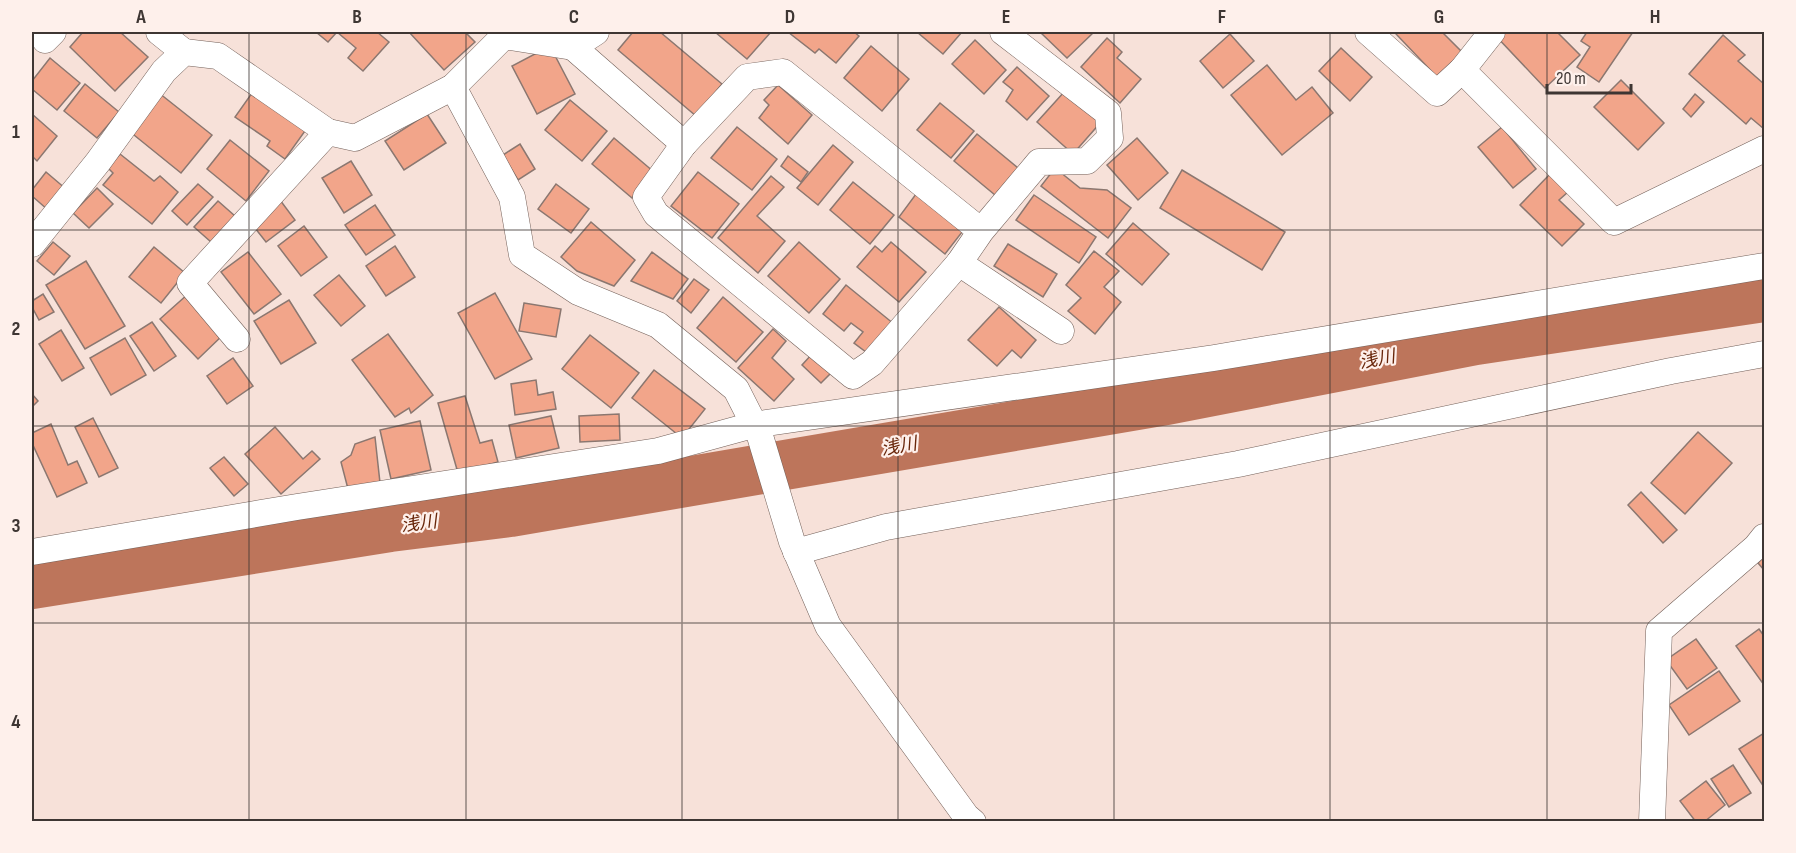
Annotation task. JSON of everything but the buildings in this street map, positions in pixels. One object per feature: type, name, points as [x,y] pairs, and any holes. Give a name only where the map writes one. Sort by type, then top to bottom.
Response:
[{"type":"street","points":[[159,32],[184,52],[218,56],[328,132],[355,138],[453,87],[501,34],[573,47],[684,144]]},
{"type":"street","points":[[573,47],[596,32]]},
{"type":"street","points":[[981,231],[783,72],[747,77],[684,144],[646,197],[656,214],[853,376],[872,363],[959,263],[981,231],[1039,162],[1087,161],[1110,138],[1108,113],[1003,32]]},
{"type":"street","points":[[1368,32],[1437,93],[1462,70],[1492,32]]},
{"type":"street","points":[[33,240],[98,162],[164,71],[184,52]]},
{"type":"street","points":[[1462,70],[1614,222],[1764,149]]},
{"type":"street","points":[[453,87],[512,197],[522,255],[578,292],[658,325],[736,389],[757,430],[794,547],[828,626],[966,816],[974,822]]},
{"type":"street","points":[[237,339],[190,283],[328,132]]},
{"type":"street","points":[[959,263],[1061,331]]},
{"type":"street","points":[[32,552],[297,507],[658,451],[757,430],[1214,358],[1764,266]]},
{"type":"street","points":[[794,547],[886,527],[1238,464],[1671,371],[1764,354]]},
{"type":"street","points":[[1652,822],[1659,630],[1756,547],[1764,537]]},
{"type":"waterway","name":"浅川","points":[[32,584],[390,527],[510,512],[1166,400],[1476,340],[1764,297]]}]
